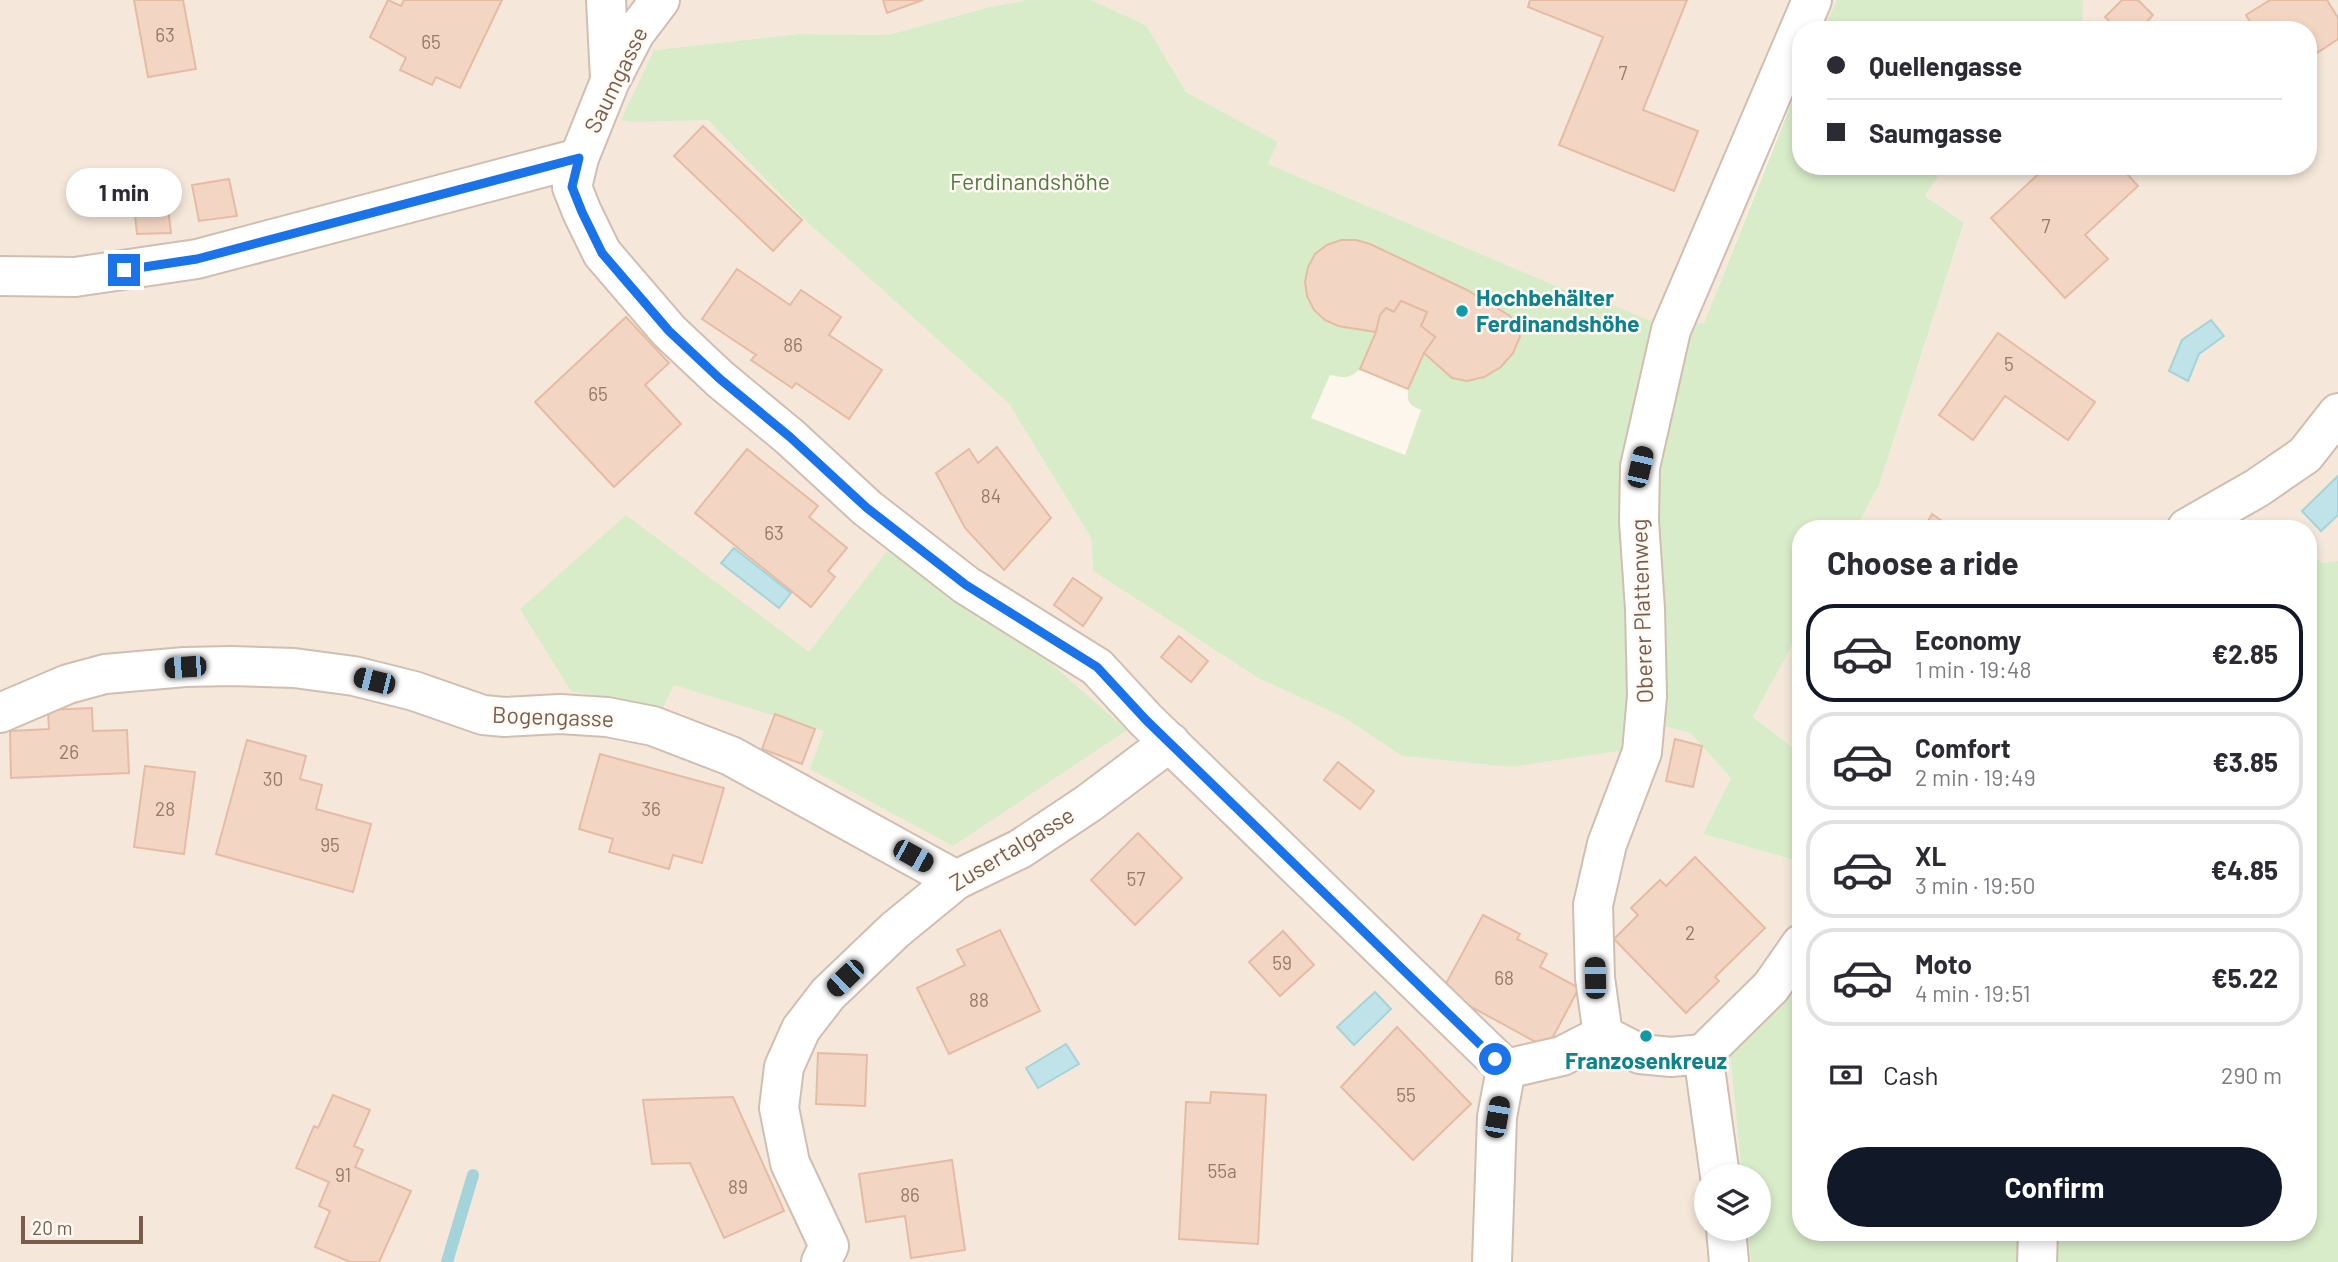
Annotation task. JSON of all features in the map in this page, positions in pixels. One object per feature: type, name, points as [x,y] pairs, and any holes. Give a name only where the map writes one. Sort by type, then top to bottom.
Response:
[{"type":"street","points":[[606,0],[610,81]]},
{"type":"street","name":"Saumgasse","points":[[0,276],[75,277],[197,259],[579,158],[610,81],[635,33],[660,0]]},
{"type":"street","name":"Oberer Plattenweg","points":[[1803,21],[1812,0]]},
{"type":"street","name":"Oberer Plattenweg","points":[[1603,1035],[1595,978],[1593,905],[1607,845],[1642,751],[1647,696],[1639,521],[1640,467],[1671,330],[1792,47]]},
{"type":"street","points":[[579,158],[572,187],[602,253],[669,331],[867,508],[966,585],[1097,667],[1146,720],[1506,1069]]},
{"type":"street","points":[[2201,520],[2257,488],[2305,455],[2338,413]]},
{"type":"street","name":"Bogengasse","points":[[0,713],[68,684],[105,674],[231,666],[294,668],[354,676],[414,691],[483,715],[505,718],[560,714],[607,717],[653,726],[731,756],[956,880]]},
{"type":"street","name":"Zusertalgasse","points":[[821,1262],[829,1246],[790,1163],[779,1108],[784,1067],[801,1029],[828,994],[895,930],[956,880],[1020,849],[1089,803],[1171,742]]},
{"type":"street","points":[[1506,1069],[1562,1056],[1603,1035],[1640,1054],[1671,1057],[1703,1054],[1771,988],[1792,957]]},
{"type":"street","points":[[1703,1054],[1718,1164]]},
{"type":"street","points":[[1492,1262],[1497,1117],[1506,1069]]},
{"type":"street","points":[[1728,1241],[1730,1262]]},
{"type":"street","points":[[2037,1262],[2038,1241]]},
{"type":"shaded area","points":[[0,0],[1027,0],[989,7],[888,35],[798,34],[654,50],[708,120],[807,222],[1009,404],[1091,538],[1093,571],[1258,678],[1345,718],[1402,756],[1510,767],[1663,726],[1690,733],[1731,778],[1703,834],[1792,859],[1792,967],[1730,1055],[1741,1164],[1694,1164],[1694,1241],[1749,1241],[1751,1262],[0,1262]]},
{"type":"shaded area","points":[[1091,0],[2338,0],[2338,561],[2323,563],[2317,559],[2317,520],[1860,520],[1879,485],[1964,224],[1896,175],[2317,175],[2317,21],[1792,21],[1792,101],[1704,323],[1663,326],[1578,295],[1268,164],[1277,142],[1186,92],[1146,25]]},
{"type":"shaded area","points":[[1792,646],[1792,747],[1753,717]]},
{"type":"green space","name":"Ferdinandshöhe","points":[[1027,0],[1091,0],[1146,25],[1186,92],[1278,142],[1268,164],[1578,295],[1607,303],[1663,326],[1704,323],[1792,102],[1792,175],[1938,175],[1925,196],[1964,223],[1879,485],[1860,520],[1792,520],[1792,646],[1753,717],[1792,747],[1792,859],[1703,834],[1731,778],[1690,733],[1663,726],[1619,751],[1510,767],[1402,756],[1345,718],[1258,678],[1093,571],[1091,538],[1009,404],[807,222],[708,120],[621,120],[654,50],[798,34],[888,35],[989,7]],"holes":[[[1360,369],[1408,389],[1410,403],[1421,410],[1405,455],[1311,418],[1330,375],[1346,377]]]},
{"type":"green space","points":[[1837,0],[2083,0],[2082,21],[1827,21]]},
{"type":"green space","points":[[626,515],[809,652],[887,551],[1040,654],[1127,730],[953,846],[810,769],[824,731],[674,685],[663,707],[571,691],[520,609]]},
{"type":"green space","points":[[2317,559],[2323,563],[2338,561],[2338,1262],[1751,1262],[1749,1241],[1771,1241],[1771,1164],[1741,1164],[1730,1055],[1792,967],[1792,1241],[2317,1241]]},
{"type":"water","points":[[2211,320],[2224,336],[2199,354],[2188,381],[2169,371],[2182,340]]},
{"type":"water","points":[[2338,476],[2338,515],[2321,531],[2317,527],[2317,520],[2311,520],[2302,511]]},
{"type":"water","points":[[734,548],[791,593],[779,608],[721,563]]},
{"type":"water","points":[[1375,992],[1391,1009],[1354,1045],[1337,1027]]},
{"type":"water","points":[[1066,1044],[1079,1064],[1038,1088],[1026,1068]]},
{"type":"building","points":[[134,0],[183,0],[196,69],[148,77]]},
{"type":"building","points":[[388,0],[401,6],[404,0],[502,0],[460,88],[436,77],[432,85],[400,70],[406,58],[370,37]]},
{"type":"building","points":[[883,0],[923,0],[887,13]]},
{"type":"building","points":[[1530,0],[1687,0],[1643,110],[1698,131],[1674,191],[1559,145],[1603,37],[1528,7]]},
{"type":"building","points":[[2122,0],[2138,0],[2153,15],[2147,21],[2109,21],[2105,17]]},
{"type":"building","points":[[2270,0],[2327,0],[2338,18],[2338,39],[2317,53],[2317,21],[2250,21],[2246,15]]},
{"type":"building","points":[[703,126],[802,220],[773,251],[674,156]]},
{"type":"building","points":[[2037,175],[2128,175],[2138,186],[2085,235],[2108,259],[2065,298],[1991,218]]},
{"type":"building","points":[[229,179],[237,216],[199,221],[192,185]]},
{"type":"building","points":[[165,184],[171,233],[137,234],[132,186]]},
{"type":"building","name":"Hochbehälter Ferdinandshöhe","points":[[1341,240],[1370,244],[1467,290],[1510,316],[1518,327],[1520,337],[1513,353],[1501,367],[1484,377],[1467,381],[1452,378],[1424,353],[1435,337],[1421,326],[1427,312],[1401,301],[1394,312],[1386,308],[1380,315],[1376,332],[1338,326],[1325,320],[1314,310],[1307,296],[1305,282],[1308,267],[1315,254],[1327,245]]},
{"type":"building","points":[[737,269],[790,305],[801,290],[841,317],[829,335],[882,370],[849,419],[796,383],[792,388],[751,360],[756,355],[702,319]]},
{"type":"building","name":"Hochbehälter Ferdinandshöhe","points":[[1401,301],[1427,312],[1421,326],[1435,337],[1424,353],[1408,389],[1360,369],[1376,332],[1380,315],[1386,308],[1394,312]]},
{"type":"building","points":[[626,317],[669,363],[645,385],[681,424],[614,487],[535,402]]},
{"type":"building","points":[[1998,333],[2095,402],[2068,440],[2005,396],[1973,440],[1939,415]]},
{"type":"building","points":[[997,447],[1051,518],[1004,570],[965,528],[936,473],[969,449],[978,463]]},
{"type":"building","points":[[747,449],[818,506],[809,517],[847,548],[828,571],[835,577],[811,607],[695,513]]},
{"type":"building","points":[[1932,514],[1941,520],[1929,520]]},
{"type":"building","points":[[1073,578],[1102,598],[1083,626],[1054,605]]},
{"type":"building","points":[[1179,636],[1208,661],[1191,682],[1161,657]]},
{"type":"building","points":[[92,708],[93,731],[127,730],[129,773],[11,778],[10,731],[49,729],[48,710]]},
{"type":"building","points":[[775,714],[815,729],[802,764],[762,749]]},
{"type":"building","points":[[1675,739],[1702,746],[1693,787],[1666,781]]},
{"type":"building","points":[[247,740],[306,756],[300,779],[322,785],[316,809],[371,824],[353,892],[216,854]]},
{"type":"building","points":[[600,754],[724,788],[702,863],[673,855],[669,869],[609,852],[613,839],[579,829]]},
{"type":"building","points":[[1338,762],[1374,791],[1360,809],[1324,780]]},
{"type":"building","points":[[145,766],[195,772],[184,854],[134,847]]},
{"type":"building","points":[[1138,833],[1182,878],[1135,925],[1091,880]]},
{"type":"building","points":[[1695,857],[1765,928],[1715,977],[1719,981],[1686,1013],[1614,939],[1638,915],[1631,908],[1660,880],[1666,886]]},
{"type":"building","points":[[1483,915],[1520,934],[1517,939],[1547,954],[1540,967],[1579,988],[1547,1048],[1442,991]]},
{"type":"building","points":[[1000,930],[1040,1011],[949,1054],[917,988],[965,965],[957,950]]},
{"type":"building","points":[[1283,931],[1314,965],[1280,996],[1249,962]]},
{"type":"building","points":[[1397,1027],[1471,1104],[1413,1160],[1341,1087]]},
{"type":"building","points":[[818,1053],[867,1055],[865,1106],[816,1104]]},
{"type":"building","points":[[1211,1092],[1266,1095],[1258,1244],[1179,1239],[1186,1102],[1210,1103]]},
{"type":"building","points":[[333,1095],[370,1110],[354,1146],[363,1150],[355,1167],[411,1191],[379,1262],[350,1262],[315,1247],[330,1211],[319,1206],[329,1182],[296,1168],[314,1126],[318,1128]]},
{"type":"building","points":[[733,1097],[784,1211],[724,1238],[690,1163],[652,1164],[643,1100]]},
{"type":"building","points":[[952,1160],[965,1250],[911,1258],[905,1216],[866,1222],[859,1174]]},
{"type":"waterway","points":[[447,1262],[473,1175]]},
{"type":"place","name":"Hochbehälter Ferdinandshöhe","points":[[1462,311]]},
{"type":"place","name":"Franzosenkreuz","points":[[1646,1036]]},
{"type":"route","points":[[124,270],[197,259],[579,158],[572,187],[602,253],[669,331],[867,508],[926,555],[966,585],[1097,667],[1146,720],[1495,1059]]}]
